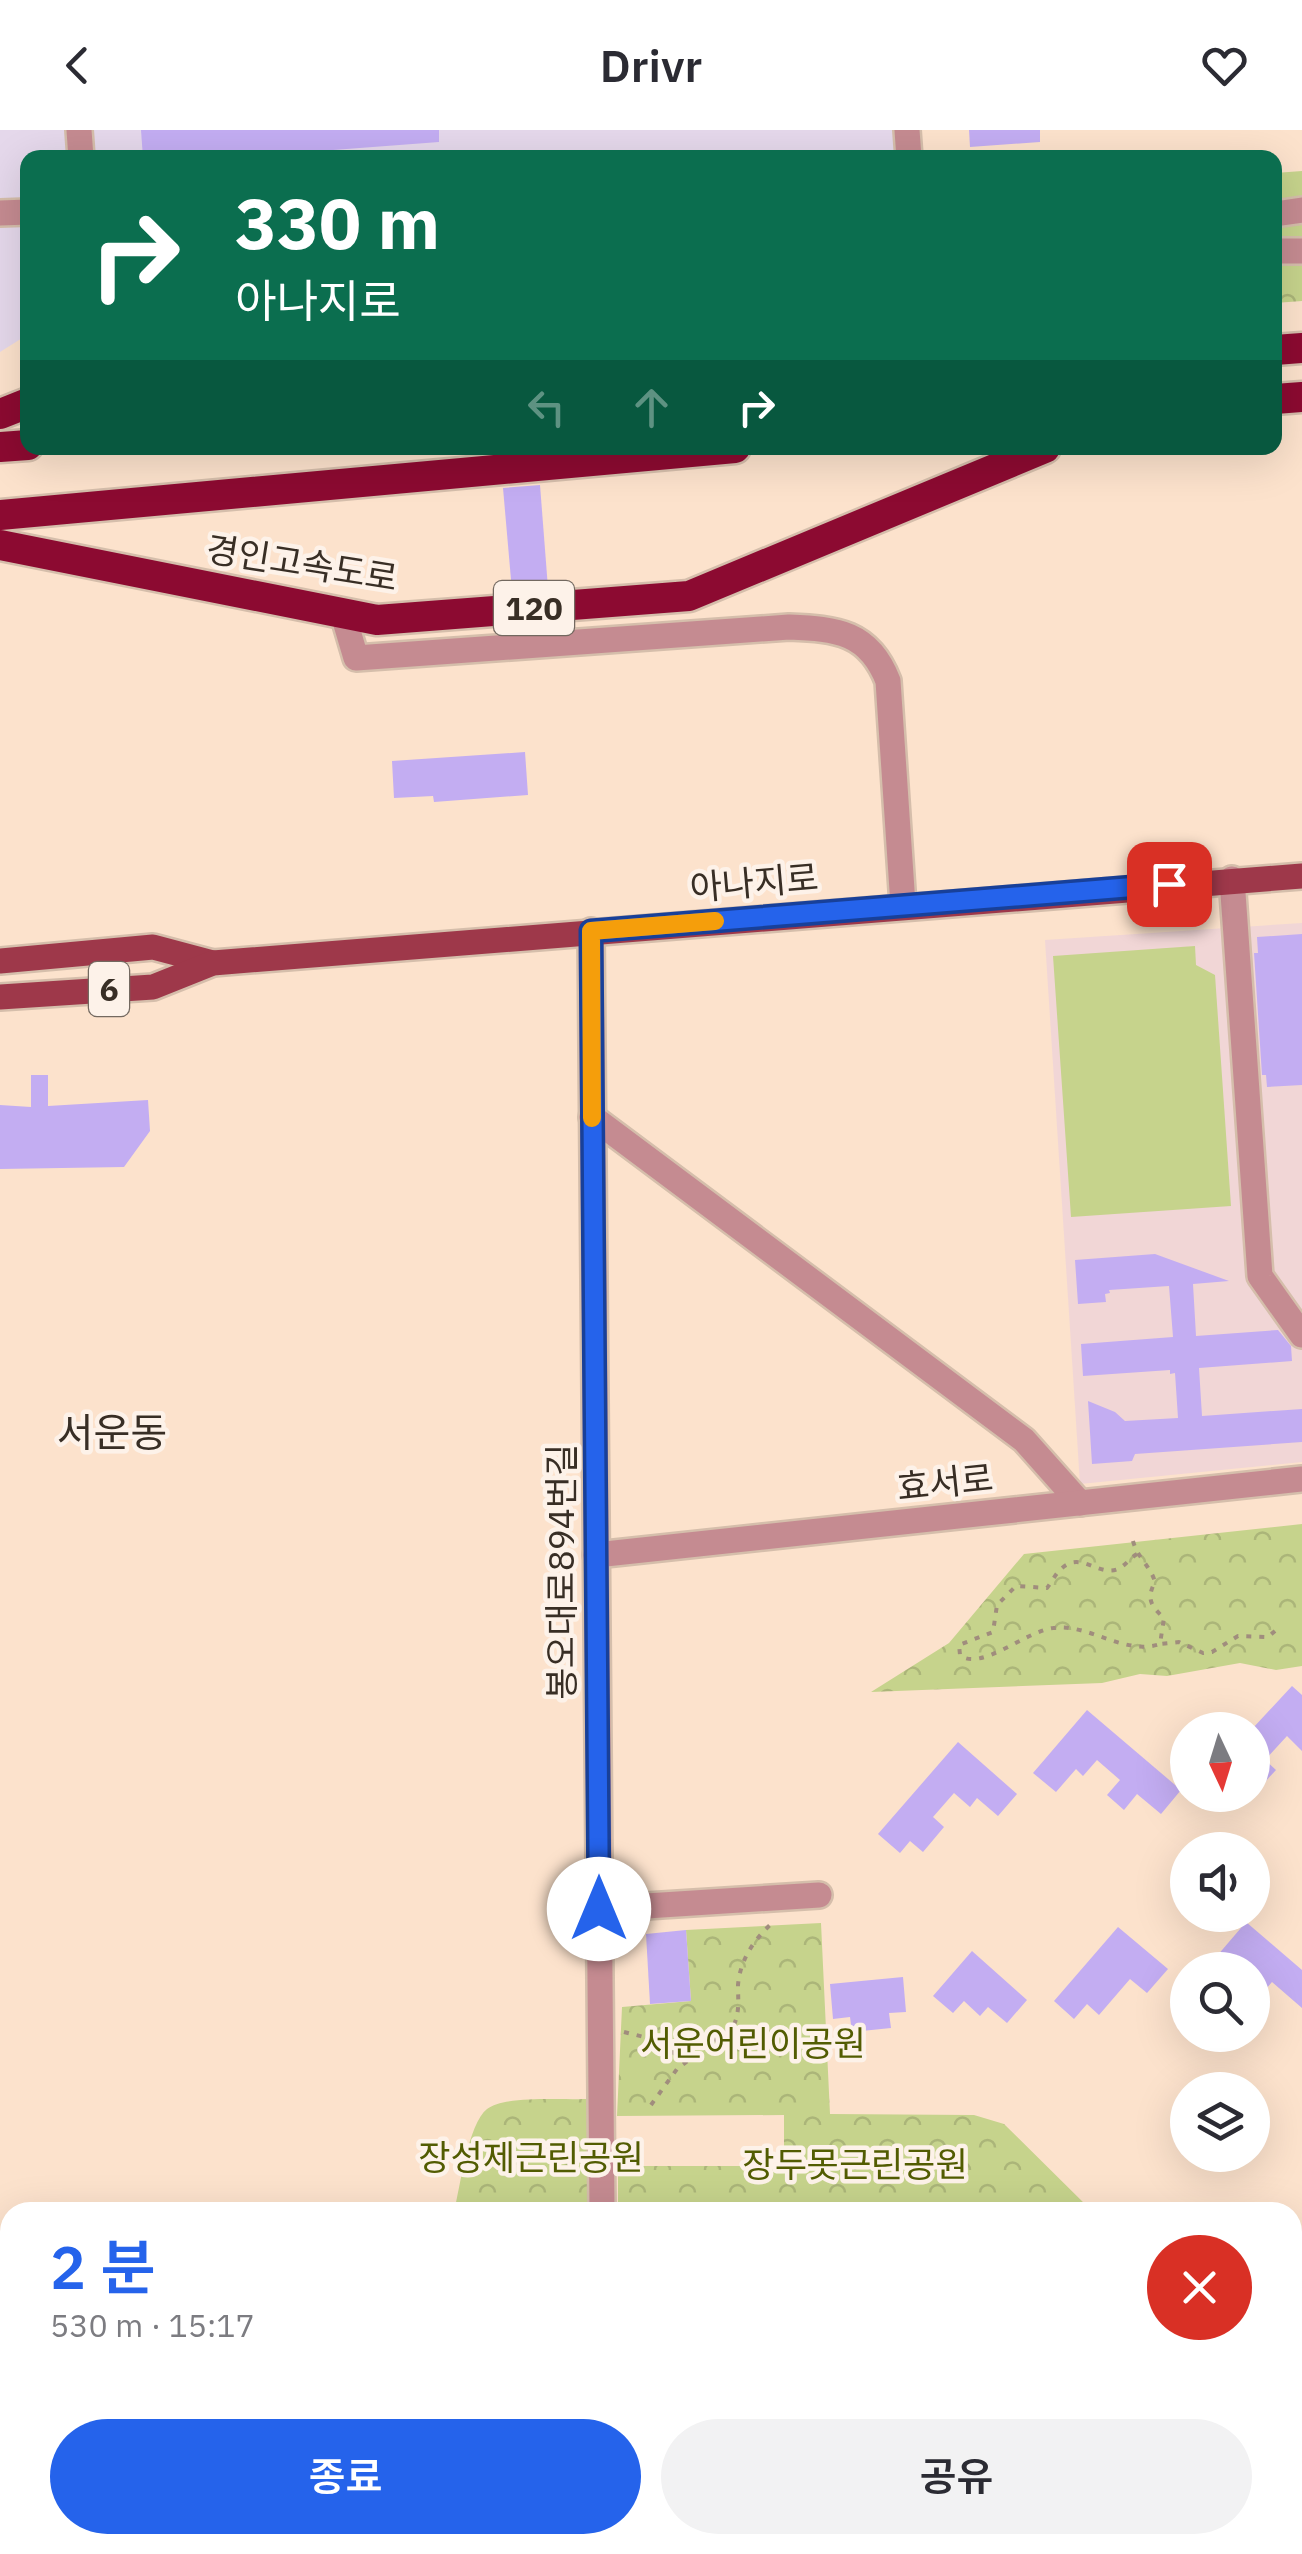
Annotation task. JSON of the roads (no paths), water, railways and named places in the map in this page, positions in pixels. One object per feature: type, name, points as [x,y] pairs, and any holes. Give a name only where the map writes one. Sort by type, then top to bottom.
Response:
[{"type":"highway","name":"경인고속도로","points":[[0,515],[658,455]]},
{"type":"highway","name":"경인고속도로","points":[[0,545],[377,620],[689,596],[1028,455]]},
{"type":"main road","name":"아나지로","points":[[0,998],[153,986],[213,963],[1302,876]]},
{"type":"main road","name":"아나지로","points":[[0,961],[153,948],[213,963]]},
{"type":"street","points":[[343,614],[356,658],[788,628],[816,628],[864,642],[880,660],[888,681],[903,906]]},
{"type":"street","points":[[1232,880],[1260,1276],[1302,1335]]},
{"type":"street","name":"봉오대로894번길","points":[[591,931],[602,2202]]},
{"type":"street","points":[[592,1117],[1024,1440],[1080,1503]]},
{"type":"street","name":"효서로","points":[[596,1555],[1302,1478]]},
{"type":"street","points":[[599,1909],[819,1895]]},
{"type":"district","name":"서운동","points":[[112,1432]]},
{"type":"park label","name":"서운어린이공원","points":[[753,2043]]},
{"type":"park label","name":"장성제근린공원","points":[[531,2157]]},
{"type":"park label","name":"장두못근린공원","points":[[855,2164]]}]
